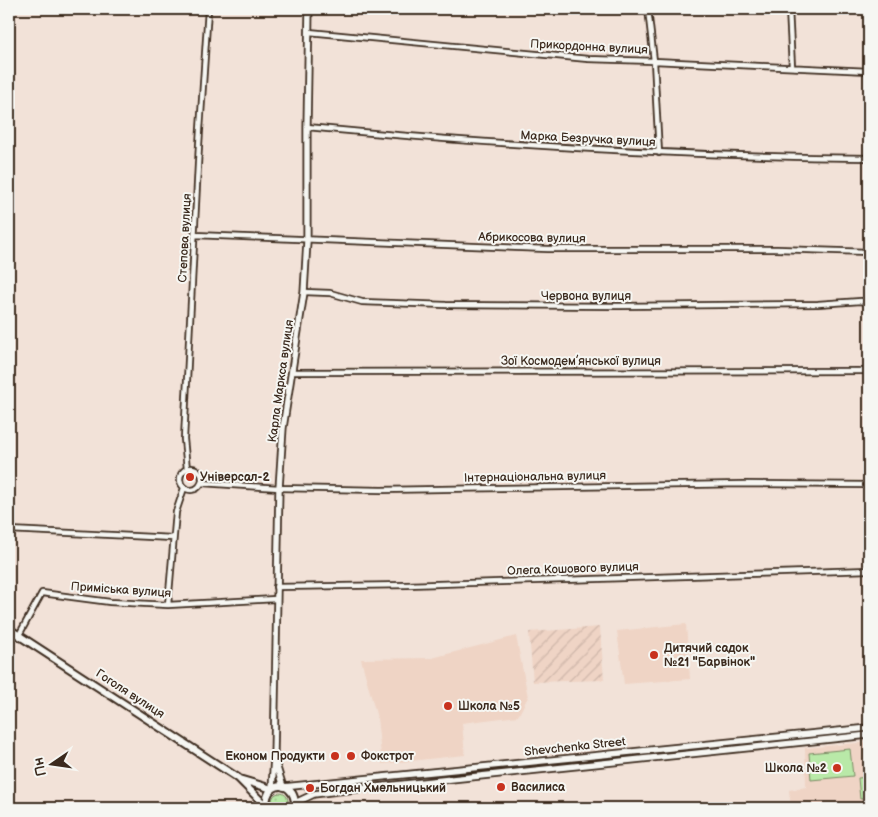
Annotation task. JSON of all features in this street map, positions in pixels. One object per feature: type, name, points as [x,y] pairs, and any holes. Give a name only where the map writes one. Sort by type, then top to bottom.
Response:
[{"type":"main road","name":"Гоголя вулиця","points":[[9,629],[238,778],[268,808]]},
{"type":"main road","name":"Гоголя вулиця","points":[[238,778],[272,789],[266,798],[268,808]]},
{"type":"main road","points":[[272,789],[283,786],[292,792],[294,806]]},
{"type":"street","name":"Степова вулиця","points":[[187,468],[184,439],[208,9]]},
{"type":"street","name":"Карла Маркса вулиця","points":[[272,789],[279,488],[283,428],[304,292],[307,241],[306,127],[309,9]]},
{"type":"street","points":[[648,9],[654,61],[658,152]]},
{"type":"street","points":[[789,9],[792,67]]},
{"type":"street","name":"Прикордонна вулиця","points":[[308,32],[588,59],[869,71]]},
{"type":"street","name":"Марка Безручка вулиця","points":[[306,127],[442,140],[658,152],[869,158]]},
{"type":"street","name":"Абрикосова вулиця","points":[[195,235],[307,241],[548,249],[777,249],[869,252]]},
{"type":"street","name":"Червона вулиця","points":[[304,292],[336,294],[362,302],[446,305],[818,304],[861,300],[869,303]]},
{"type":"street","name":"Зої Космодем’янської вулиця","points":[[292,372],[869,371]]},
{"type":"street","points":[[168,605],[176,512],[184,488],[180,478],[183,471],[187,468],[198,470],[202,476],[202,483],[194,490],[184,488]]},
{"type":"street","name":"Інтернаціональна вулиця","points":[[202,483],[279,488],[381,490],[744,484],[869,485]]},
{"type":"street","points":[[9,530],[174,538]]},
{"type":"street","name":"Олега Кошового вулиця","points":[[276,587],[407,585],[869,570]]},
{"type":"street","name":"Приміська вулиця","points":[[19,635],[42,593],[110,602],[168,605],[276,599]]},
{"type":"street","name":"Shevchenka Street","points":[[283,786],[869,728]]},
{"type":"street","name":"Shevchenka Street","points":[[294,806],[314,794],[751,746],[869,735]]},
{"type":"street","points":[[681,747],[682,755]]},
{"type":"street","name":"Карла Маркса вулиця","points":[[274,756],[283,786]]},
{"type":"street","points":[[506,764],[507,773]]},
{"type":"shaded area","name":"Дитячий садок №21 \"Барвінок\"","points":[[686,624],[690,679],[624,684],[617,631]]},
{"type":"shaded area","points":[[600,627],[604,680],[533,682],[529,632]]},
{"type":"shaded area","name":"Школа №5","points":[[516,636],[528,697],[518,716],[462,723],[465,755],[382,764],[377,718],[361,659],[432,658]]},
{"type":"shaded area","name":"Школа №2","points":[[869,742],[869,807],[791,808],[789,790],[806,787],[805,748]]},
{"type":"green space","points":[[850,749],[853,776],[811,780],[809,753]]},
{"type":"green space","points":[[869,777],[869,798],[860,799],[858,778]]},
{"type":"green space","points":[[280,793],[286,795],[288,801],[286,807],[280,809],[274,807],[272,801],[274,795]]},
{"type":"place","name":"Універсал-2","points":[[190,477]]},
{"type":"place","name":"Дитячий садок №21 \"Барвінок\"","points":[[654,655]]},
{"type":"place","name":"Школа №5","points":[[448,706]]},
{"type":"place","name":"Економ Продукти","points":[[335,756]]},
{"type":"place","name":"Фокстрот","points":[[351,756]]},
{"type":"place","name":"Школа №2","points":[[837,768]]},
{"type":"place","name":"Василиса","points":[[501,787]]},
{"type":"place","name":"Богдан Хмельницький","points":[[310,788]]}]
